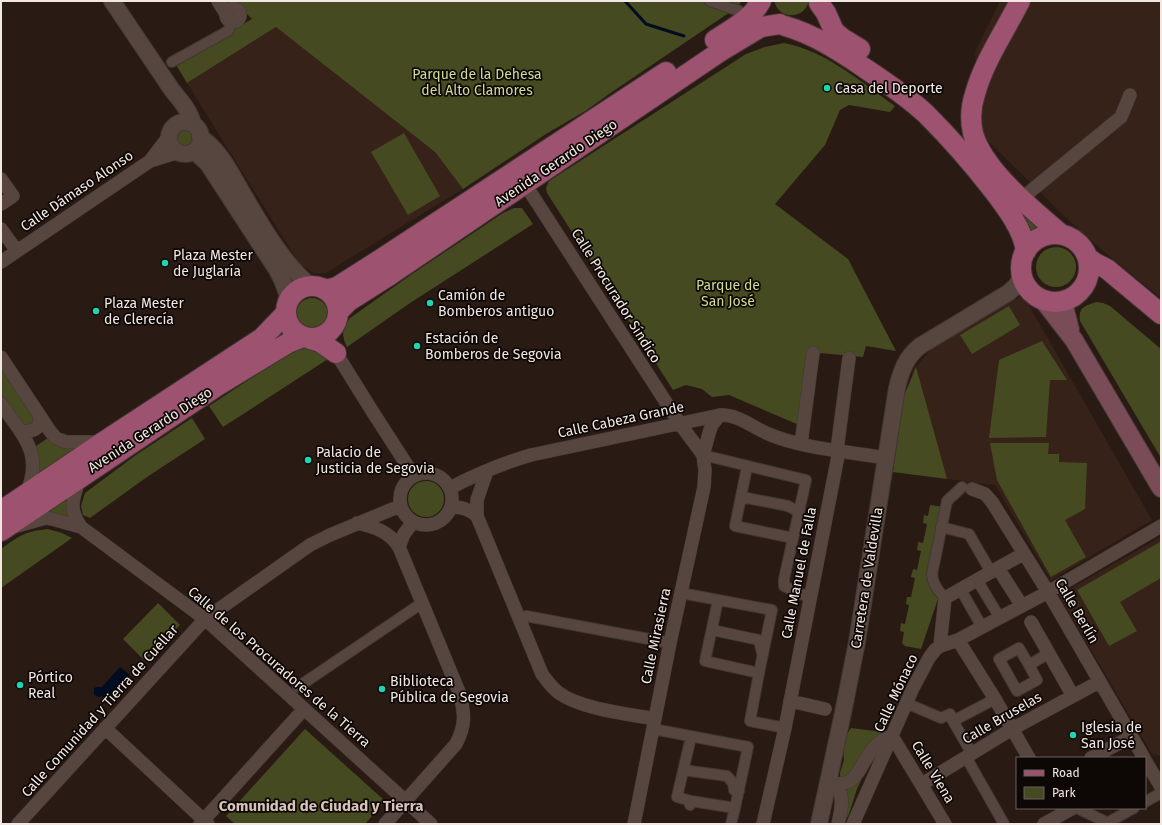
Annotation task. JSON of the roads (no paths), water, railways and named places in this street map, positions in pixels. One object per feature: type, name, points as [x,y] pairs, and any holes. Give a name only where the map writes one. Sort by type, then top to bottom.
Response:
[{"type":"main road","points":[[762,1],[768,14],[773,20],[782,25],[800,31],[848,57],[898,92],[925,114],[961,151],[1001,201],[1018,229],[1026,251]]},
{"type":"main road","name":"Avenida Gerardo Diego","points":[[318,288],[337,287],[381,259],[714,41],[754,12],[762,1]]},
{"type":"main road","points":[[992,167],[974,136],[972,108],[975,93],[982,76],[1020,1]]},
{"type":"main road","points":[[820,2],[826,12],[831,26],[838,35],[905,80],[940,111],[965,135],[1021,199],[1062,234],[1079,243],[1088,258],[1092,261],[1097,277],[1113,287],[1161,327]]},
{"type":"main road","name":"Avenida Gerardo Diego","points":[[337,319],[349,301],[751,32],[764,26],[797,26],[807,22],[814,15],[820,2]]},
{"type":"main road","points":[[1062,234],[1050,234],[1040,237],[1032,243],[1026,251],[1022,263],[1031,288],[1074,340]]},
{"type":"main road","points":[[1031,288],[1054,302],[1072,298],[1097,277],[1130,282],[1161,305]]},
{"type":"main road","points":[[1097,277],[1161,314]]},
{"type":"main road","points":[[1097,277],[1118,286],[1161,321]]},
{"type":"main road","points":[[318,288],[336,301],[337,319],[334,339],[336,352],[320,342],[298,335],[290,328],[286,319],[287,306],[298,290],[318,288]]},
{"type":"main road","points":[[1065,300],[1067,323],[1074,340],[1161,488]]},
{"type":"main road","name":"Avenida Gerardo Diego","points":[[1,511],[262,338],[280,321],[287,306]]},
{"type":"main road","points":[[307,338],[325,335],[337,319]]},
{"type":"main road","name":"Avenida Gerardo Diego","points":[[1,530],[217,386],[288,343],[307,338]]},
{"type":"street","points":[[112,1],[192,118],[191,141]]},
{"type":"street","points":[[172,62],[228,31],[229,18],[218,1]]},
{"type":"street","points":[[710,1],[739,11]]},
{"type":"street","points":[[172,90],[175,113],[171,131],[171,146],[191,141],[210,144],[228,169],[283,258],[298,275],[318,288]]},
{"type":"street","points":[[1021,199],[1121,117],[1130,95]]},
{"type":"street","points":[[171,131],[183,122],[191,141],[217,176],[277,270],[283,282],[287,306]]},
{"type":"street","name":"Calle Dámaso Alonso","points":[[150,161],[171,131]]},
{"type":"street","name":"Calle Dámaso Alonso","points":[[1,262],[150,161],[191,141]]},
{"type":"street","points":[[1,179],[13,196],[1,204]]},
{"type":"street","name":"Calle Procurador Síndico","points":[[525,184],[680,424]]},
{"type":"street","points":[[1,228],[17,251]]},
{"type":"street","name":"Carretera de Valdevilla","points":[[819,824],[846,698],[863,603],[897,388],[902,369],[910,355],[925,342],[1008,294],[1020,280],[1031,288]]},
{"type":"street","points":[[336,352],[414,476]]},
{"type":"street","points":[[801,444],[813,353]]},
{"type":"street","points":[[1,357],[40,417],[56,438],[80,443],[103,442]]},
{"type":"street","name":"Calle Manuel de Falla","points":[[763,824],[785,728],[838,451],[850,358]]},
{"type":"street","points":[[1,404],[29,445],[33,465],[31,482],[25,494]]},
{"type":"street","name":"Calle Cabeza Grande","points":[[450,488],[487,471],[530,455],[720,415],[730,416],[773,436],[801,444],[886,458]]},
{"type":"street","name":"Calle Mirasierra","points":[[634,824],[670,642],[704,487],[705,470],[703,455],[712,425],[720,415]]},
{"type":"street","points":[[20,431],[30,432],[36,429],[40,421],[40,417]]},
{"type":"street","points":[[680,424],[703,455],[747,467],[806,480],[784,579],[784,586],[810,598]]},
{"type":"street","points":[[747,467],[735,526],[793,538]]},
{"type":"street","points":[[487,471],[477,500],[477,516],[542,674],[559,694],[584,705],[654,724],[691,736],[748,747],[731,824]]},
{"type":"street","points":[[428,473],[435,475],[441,478],[450,488],[452,501],[451,507],[448,514],[436,523],[421,525],[414,522],[403,512],[400,506],[400,492],[404,485],[414,476],[428,473]]},
{"type":"street","points":[[80,476],[72,511],[81,527]]},
{"type":"street","points":[[945,598],[940,593],[932,579],[941,527],[947,501],[967,488]]},
{"type":"street","name":"Calle Berlín","points":[[967,488],[985,494],[989,498],[1048,592],[1142,757]]},
{"type":"street","points":[[740,500],[747,498],[788,506],[798,512]]},
{"type":"street","name":"Calle Comunidad y Tierra de Cuéllar","points":[[18,824],[205,619],[310,545],[357,523],[400,506]]},
{"type":"street","points":[[451,507],[467,508],[477,516]]},
{"type":"street","points":[[1,530],[46,518],[81,527]]},
{"type":"street","points":[[399,547],[404,534],[414,522]]},
{"type":"street","points":[[357,523],[384,531],[394,539],[399,547],[459,692],[463,706],[463,730],[456,744],[385,824]]},
{"type":"street","points":[[945,598],[940,646],[958,640],[1048,592],[1161,526]]},
{"type":"street","name":"Calle de los Procuradores de la Tierra","points":[[81,527],[205,619],[431,824]]},
{"type":"street","points":[[941,527],[969,534],[1022,606]]},
{"type":"street","points":[[945,598],[1024,554]]},
{"type":"street","points":[[977,580],[1000,618]]},
{"type":"street","points":[[961,590],[982,627]]},
{"type":"street","points":[[681,594],[772,610],[750,721],[785,728]]},
{"type":"street","points":[[718,600],[705,661],[760,673]]},
{"type":"street","points":[[298,687],[422,603]]},
{"type":"street","points":[[520,619],[526,616],[670,642]]},
{"type":"street","points":[[1030,622],[1073,696]]},
{"type":"street","points":[[712,630],[758,640],[763,655]]},
{"type":"street","points":[[958,640],[995,699],[1028,757]]},
{"type":"street","name":"Calle Mónaco","points":[[853,824],[906,703],[929,658],[940,646]]},
{"type":"street","points":[[1029,665],[1048,653]]},
{"type":"street","name":"Calle Bruselas","points":[[922,784],[1012,729],[1099,682]]},
{"type":"street","points":[[790,701],[825,708],[846,698]]},
{"type":"street","points":[[953,721],[995,699]]},
{"type":"street","points":[[906,703],[941,718],[950,714],[969,756],[1004,824]]},
{"type":"street","points":[[825,708],[840,726]]},
{"type":"street","points":[[105,728],[204,823],[304,709]]},
{"type":"street","points":[[691,736],[677,798],[691,803],[735,808]]},
{"type":"street","points":[[827,782],[843,784],[852,781],[869,754],[880,741],[892,736]]},
{"type":"street","name":"Calle Viena","points":[[892,736],[945,824]]},
{"type":"street","points":[[1093,757],[1131,737]]},
{"type":"street","points":[[1146,762],[1161,766]]},
{"type":"street","name":"Calle Berlín","points":[[1146,764],[1161,787]]},
{"type":"street","points":[[683,770],[727,776],[733,783],[734,790],[739,791]]},
{"type":"street","points":[[827,782],[835,787],[840,793],[841,806],[838,824]]},
{"type":"street","points":[[1146,801],[1161,793]]},
{"type":"street","points":[[1044,824],[1072,809]]},
{"type":"street","points":[[1079,809],[1109,823],[1132,809]]},
{"type":"water","points":[[120,667],[130,675],[108,701],[102,696],[99,697],[94,695],[94,688],[102,687]]},
{"type":"waterway","points":[[625,1],[646,24],[684,36]]},
{"type":"place","name":"Casa del Deporte","points":[[827,88]]},
{"type":"place","name":"Plaza Mester de Juglaría","points":[[165,263]]},
{"type":"place","name":"Camión de Bomberos antiguo","points":[[430,303]]},
{"type":"place","name":"Plaza Mester de Clerecía","points":[[96,311]]},
{"type":"place","name":"Estación de Bomberos de Segovia","points":[[417,346]]},
{"type":"place","name":"Palacio de Justicia de Segovia","points":[[308,460]]},
{"type":"place","name":"Pórtico Real","points":[[20,685]]},
{"type":"place","name":"Biblioteca Pública de Segovia","points":[[382,689]]},
{"type":"place","name":"Iglesia de San José","points":[[1073,735]]},
{"type":"district","name":"Comunidad de Ciudad y Tierra","points":[[321,806]]},
{"type":"park label","name":"Parque de la Dehesa del Alto Clamores","points":[[477,82]]},
{"type":"park label","name":"Parque de San José","points":[[728,294]]}]
